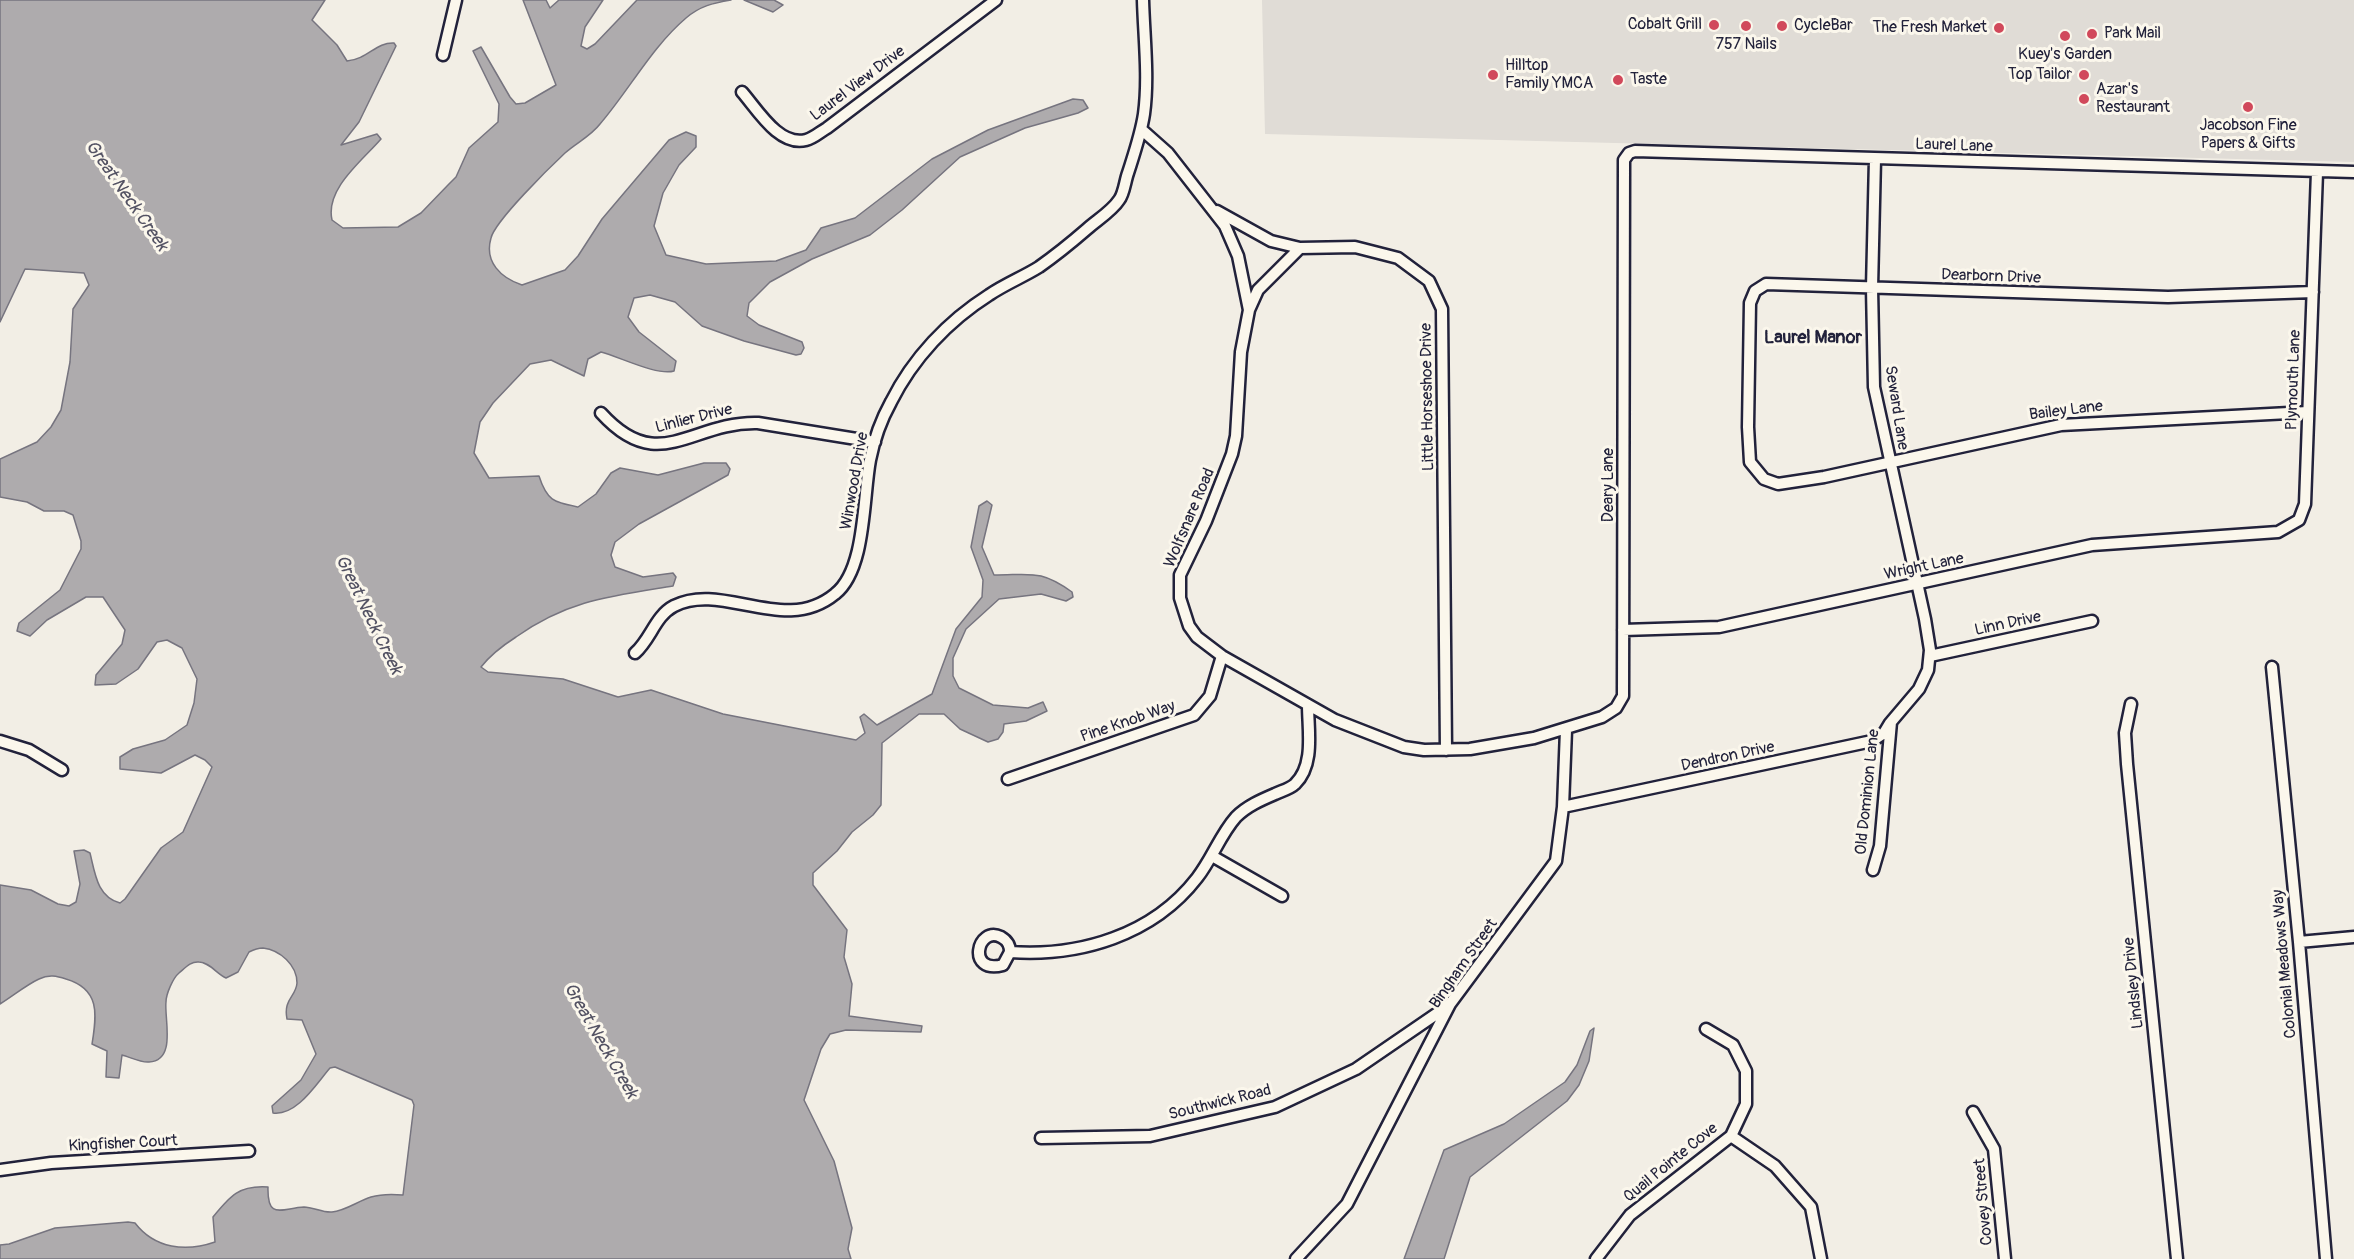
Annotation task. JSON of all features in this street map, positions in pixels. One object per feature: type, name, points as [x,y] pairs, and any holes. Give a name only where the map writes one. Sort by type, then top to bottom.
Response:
[{"type":"street","points":[[443,55],[456,0]]},
{"type":"street","name":"Laurel View Drive","points":[[742,92],[783,136],[798,141],[806,140],[827,128],[996,0]]},
{"type":"street","name":"Winwood Drive","points":[[635,653],[664,614],[678,604],[709,600],[759,609],[791,610],[818,605],[838,592],[848,579],[857,556],[866,486],[875,442],[890,402],[904,377],[944,330],[988,295],[1038,268],[1120,200],[1141,129],[1145,92],[1143,0]]},
{"type":"street","name":"Wolfsnare Road","points":[[1141,129],[1168,153],[1214,210],[1232,240],[1249,310],[1243,341],[1236,436],[1232,454],[1217,494],[1183,569],[1179,586],[1180,598],[1189,626],[1197,637],[1222,656],[1335,720],[1390,744],[1424,750],[1499,745],[1566,730],[1588,722]]},
{"type":"street","name":"Laurel Lane","points":[[1624,228],[1624,160],[1629,153],[1635,151],[2354,172]]},
{"type":"street","name":"Seward Lane","points":[[1875,159],[1872,288],[1874,379],[1925,619],[1930,656]]},
{"type":"street","name":"Plymouth Lane","points":[[2233,534],[2278,532],[2299,520],[2305,504],[2317,172]]},
{"type":"street","name":"Little Horseshoe Drive","points":[[1214,210],[1271,241],[1300,248],[1355,247],[1398,258],[1429,281],[1442,309],[1446,750]]},
{"type":"street","name":"Deary Lane","points":[[1588,722],[1612,712],[1623,696],[1624,228]]},
{"type":"street","points":[[1249,310],[1258,290],[1300,248]]},
{"type":"street","name":"Dearborn Drive","points":[[1749,375],[1750,303],[1752,296],[1766,284],[2168,297],[2313,292]]},
{"type":"street","name":"Bailey Lane","points":[[1749,375],[1750,462],[1764,479],[1778,484],[1832,475],[2061,425],[2308,412]]},
{"type":"street","name":"Linlier Drive","points":[[601,413],[624,434],[647,444],[670,443],[723,425],[743,422],[875,442]]},
{"type":"street","name":"Wright Lane","points":[[1623,630],[1719,627],[2092,545],[2233,534]]},
{"type":"street","name":"Linn Drive","points":[[1930,656],[2092,621]]},
{"type":"street","name":"Pine Knob Way","points":[[1008,779],[1194,715],[1210,696],[1222,656]]},
{"type":"street","name":"Old Dominion Lane","points":[[1873,870],[1880,846],[1890,722],[1924,680],[1930,656]]},
{"type":"street","name":"Colonial Meadows Way","points":[[2272,667],[2299,942],[2326,1259]]},
{"type":"street","name":"Lindsley Drive","points":[[2131,704],[2125,733],[2127,764],[2177,1259]]},
{"type":"street","points":[[1010,952],[1062,951],[1111,939],[1134,930],[1179,899],[1199,875],[1238,816],[1256,802],[1289,788],[1301,776],[1308,757],[1308,705]]},
{"type":"street","name":"Dendron Drive","points":[[1563,807],[1872,741],[1884,733],[1890,722]]},
{"type":"street","name":"Bingham Street","points":[[1296,1259],[1347,1204],[1450,1004],[1556,861],[1563,807],[1566,730]]},
{"type":"street","points":[[0,741],[29,750],[62,770]]},
{"type":"street","points":[[1212,856],[1282,896]]},
{"type":"street","points":[[2299,942],[2354,937]]},
{"type":"street","name":"Southwick Road","points":[[1041,1138],[1150,1136],[1275,1107],[1356,1069],[1450,1004]]},
{"type":"street","name":"Quail Pointe Cove","points":[[1596,1259],[1630,1215],[1731,1136],[1746,1104],[1746,1071],[1732,1045],[1706,1029]]},
{"type":"street","name":"Covey Street","points":[[1973,1112],[1994,1149],[2005,1259]]},
{"type":"street","points":[[1731,1136],[1775,1166],[1811,1207],[1821,1259]]},
{"type":"street","name":"Kingfisher Court","points":[[0,1170],[51,1163],[249,1151]]},
{"type":"shaded area","points":[[1262,0],[2354,0],[2354,162],[1265,134]]},
{"type":"water","name":"Great Neck Creek","points":[[0,0],[325,0],[312,20],[337,45],[347,61],[361,57],[382,45],[394,43],[396,46],[359,122],[341,145],[377,134],[381,139],[355,166],[334,197],[331,209],[332,220],[343,228],[398,227],[421,213],[456,177],[469,148],[498,122],[499,104],[473,51],[481,47],[516,104],[525,103],[556,85],[523,0],[546,0],[550,8],[559,0],[603,0],[585,27],[581,46],[587,49],[595,44],[637,0],[731,0],[702,8],[691,14],[673,30],[651,55],[596,128],[569,149],[524,194],[502,220],[491,238],[489,247],[492,262],[507,278],[522,285],[565,270],[578,256],[602,219],[669,140],[686,132],[696,136],[696,147],[679,165],[663,193],[654,226],[666,255],[706,264],[776,261],[806,250],[821,228],[855,218],[932,159],[988,130],[1073,99],[1083,100],[1088,108],[1078,113],[1025,128],[960,157],[902,210],[870,235],[812,259],[770,282],[749,303],[747,316],[759,325],[802,342],[804,348],[801,354],[796,355],[744,341],[702,326],[675,302],[650,295],[634,298],[628,317],[639,332],[676,361],[674,371],[648,369],[601,352],[588,359],[584,376],[551,360],[530,364],[493,403],[480,422],[474,453],[489,478],[539,476],[545,491],[552,499],[578,507],[596,494],[611,473],[620,468],[658,475],[704,463],[726,463],[730,469],[728,475],[639,524],[615,542],[611,555],[615,567],[643,577],[673,573],[676,577],[673,586],[591,601],[554,615],[535,625],[493,654],[481,667],[488,672],[563,679],[618,697],[651,690],[723,714],[856,740],[865,733],[860,717],[864,714],[877,725],[932,694],[956,629],[982,597],[983,580],[971,547],[979,506],[987,501],[992,505],[982,547],[994,575],[1035,575],[1052,580],[1072,592],[1073,597],[1066,601],[1041,594],[999,599],[966,629],[953,658],[953,676],[959,688],[993,705],[1028,708],[1043,702],[1047,711],[1026,721],[1004,724],[1003,732],[998,739],[988,742],[960,729],[944,714],[919,714],[882,743],[881,805],[813,873],[813,885],[847,930],[844,957],[852,984],[849,1016],[922,1026],[921,1032],[846,1030],[830,1034],[821,1049],[804,1100],[834,1161],[852,1228],[848,1249],[851,1259],[0,1259],[0,1245],[55,1228],[128,1222],[135,1223],[143,1232],[161,1243],[172,1246],[193,1247],[215,1242],[213,1217],[236,1193],[250,1188],[268,1187],[270,1205],[277,1210],[304,1207],[332,1212],[375,1196],[403,1195],[414,1105],[412,1100],[335,1067],[330,1068],[298,1104],[282,1113],[273,1113],[272,1106],[301,1080],[316,1054],[302,1020],[287,1019],[288,1003],[297,983],[294,970],[281,955],[269,949],[261,948],[249,952],[238,972],[226,978],[203,963],[196,962],[188,965],[174,979],[167,995],[167,1038],[163,1054],[158,1060],[149,1062],[122,1055],[119,1078],[106,1077],[107,1051],[92,1044],[95,1023],[94,1004],[85,989],[77,983],[59,977],[46,976],[29,984],[0,1004],[0,885],[31,890],[58,904],[69,906],[76,902],[80,884],[74,851],[84,850],[90,853],[102,890],[112,900],[120,903],[161,848],[183,832],[212,767],[195,755],[161,773],[120,769],[120,757],[133,749],[165,740],[187,725],[194,703],[197,679],[182,648],[167,640],[157,642],[138,669],[116,684],[95,685],[96,675],[122,644],[125,630],[103,597],[86,597],[47,620],[30,636],[17,631],[19,623],[60,590],[81,549],[81,541],[73,515],[64,511],[44,511],[27,502],[0,497],[0,459],[37,442],[51,427],[61,410],[70,362],[73,309],[89,285],[84,273],[25,269],[0,322]]},
{"type":"water","points":[[744,0],[774,0],[783,5],[773,12]]},
{"type":"water","points":[[1594,1028],[1589,1061],[1579,1085],[1567,1101],[1470,1177],[1444,1259],[1404,1259],[1444,1150],[1504,1124],[1565,1082],[1577,1065],[1590,1031]]},
{"type":"place","name":"Cobalt Grill","points":[[1714,25]]},
{"type":"place","name":"757 Nails","points":[[1746,26]]},
{"type":"place","name":"CycleBar","points":[[1782,26]]},
{"type":"place","name":"The Fresh Market","points":[[1999,28]]},
{"type":"place","name":"Park Mail","points":[[2092,34]]},
{"type":"place","name":"Kuey's Garden","points":[[2065,36]]},
{"type":"place","name":"Hilltop Family YMCA","points":[[1493,75]]},
{"type":"place","name":"Top Tailor","points":[[2084,75]]},
{"type":"place","name":"Taste","points":[[1618,80]]},
{"type":"place","name":"Azar's Restaurant","points":[[2084,99]]},
{"type":"place","name":"Jacobson Fine Papers & Gifts","points":[[2248,107]]},
{"type":"district","name":"Laurel Manor","points":[[1813,338]]}]
